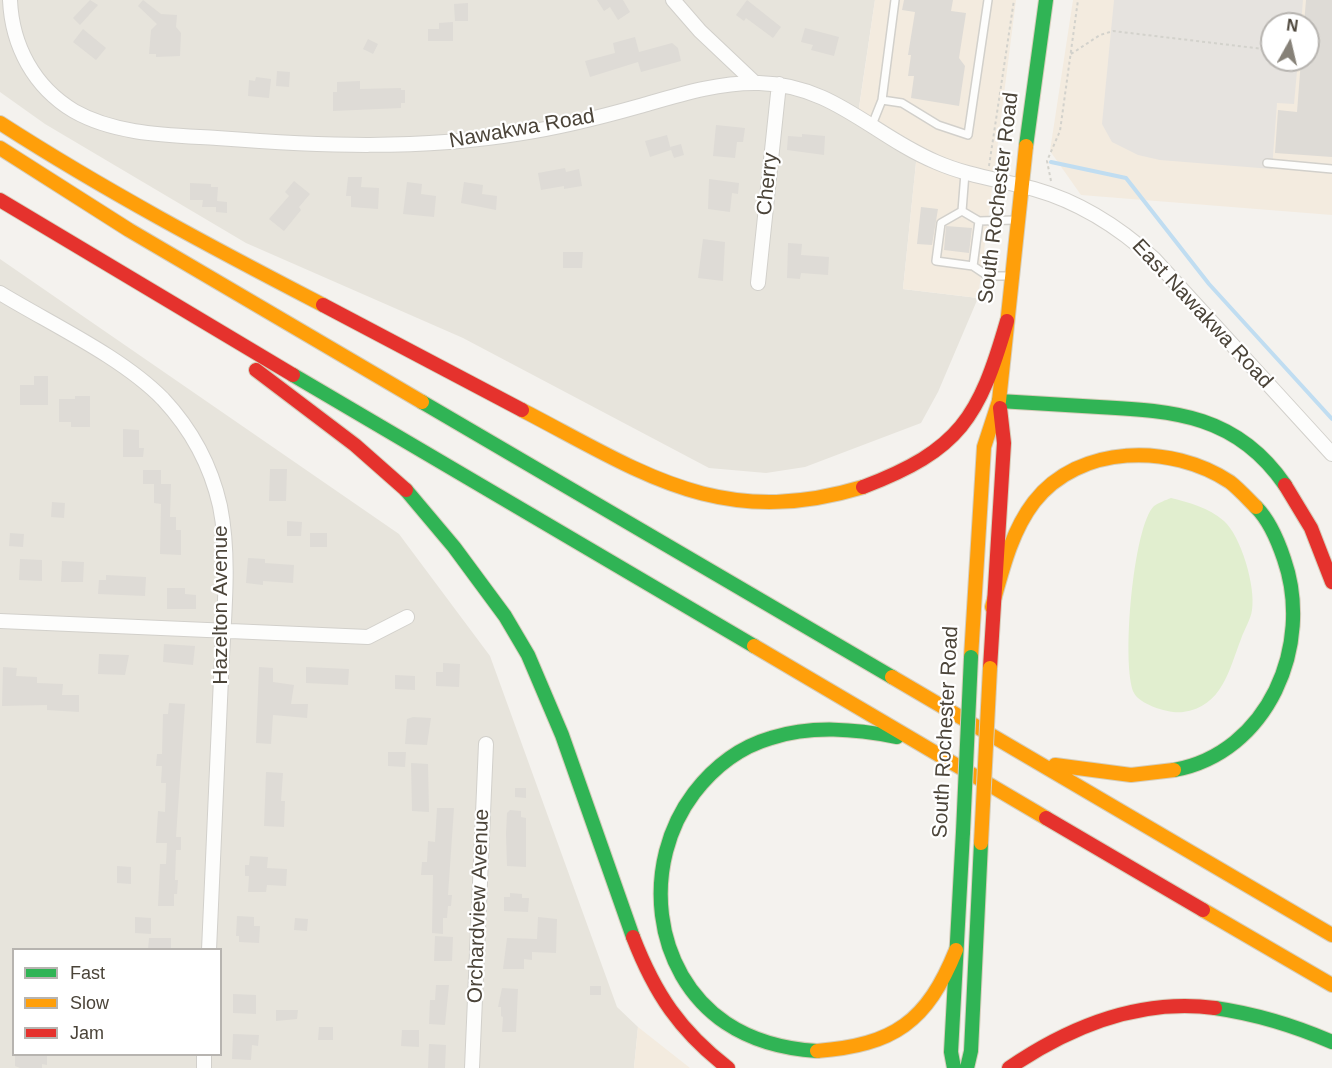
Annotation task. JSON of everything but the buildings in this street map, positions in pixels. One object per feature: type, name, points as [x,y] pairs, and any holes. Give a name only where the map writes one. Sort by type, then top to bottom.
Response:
[{"type":"main road","name":"South Rochester Road","points":[[967,1068],[971,1051],[992,607],[1004,443],[999,400],[1020,185],[1046,0]]},
{"type":"main road","points":[[0,123],[70,168],[171,226],[622,462],[666,484],[707,496],[741,502],[798,502],[849,491],[903,470],[950,441],[969,417],[985,386],[1006,321]]},
{"type":"main road","points":[[0,148],[138,235],[1332,935]]},
{"type":"main road","points":[[0,200],[150,292],[1332,984]]},
{"type":"main road","points":[[150,292],[354,443],[413,497],[457,550],[504,614],[537,676],[556,719],[648,978],[683,1031],[704,1052],[728,1068]]},
{"type":"main road","name":"South Rochester Road","points":[[954,1068],[951,1052],[984,447],[999,400]]},
{"type":"main road","points":[[999,400],[1158,411],[1188,416],[1221,428],[1278,472],[1298,500],[1320,544],[1332,582]]},
{"type":"main road","points":[[992,607],[1007,554],[1020,524],[1034,501],[1055,480],[1078,466],[1103,457],[1134,453],[1167,458],[1201,468],[1234,485],[1256,507],[1273,532],[1284,558],[1292,591],[1293,616],[1283,679],[1266,710],[1235,743],[1213,758],[1157,775],[1105,774],[1033,759]]},
{"type":"main road","points":[[916,741],[852,729],[811,729],[774,736],[755,743],[714,770],[692,793],[677,818],[664,851],[659,904],[663,930],[685,982],[702,1004],[748,1037],[783,1052],[817,1056],[845,1055],[865,1049],[901,1031],[925,1008],[942,984],[956,951]]},
{"type":"main road","points":[[1009,1068],[1057,1035],[1131,1012],[1168,1006],[1214,1006],[1254,1013],[1332,1042]]},
{"type":"street","name":"Nawakwa Road","points":[[10,0],[15,35],[24,58],[39,80],[63,103],[77,112],[114,126],[162,134],[337,146],[405,146],[523,133],[586,120],[686,93],[755,83],[779,84],[816,93],[846,107],[916,153],[965,173],[1020,185]]},
{"type":"street","points":[[674,0],[700,31],[755,83]]},
{"type":"street","name":"Cherry","points":[[758,283],[779,84]]},
{"type":"street","name":"East Nawakwa Road","points":[[1020,185],[1083,208],[1110,223],[1137,243],[1332,454]]},
{"type":"street","name":"Hazelton Avenue","points":[[0,293],[130,372],[164,400],[188,431],[209,469],[220,507],[224,550],[223,630],[209,948]]},
{"type":"street","points":[[0,621],[368,637],[407,617]]},
{"type":"street","name":"Orchardview Avenue","points":[[472,1068],[486,744]]},
{"type":"lane","points":[[872,125],[882,100],[896,0]]},
{"type":"lane","points":[[882,100],[902,103],[938,125],[968,135],[988,0]]},
{"type":"lane","points":[[1267,163],[1332,169]]},
{"type":"lane","points":[[962,211],[965,173]]},
{"type":"lane","points":[[962,211],[980,221],[1017,220]]},
{"type":"lane","points":[[962,211],[941,223],[936,261],[973,266],[988,276],[1010,276]]},
{"type":"lane","points":[[973,266],[980,221]]},
{"type":"path","points":[[988,171],[1014,0]]},
{"type":"path","points":[[1051,179],[1047,161],[1060,131],[1078,0]]},
{"type":"path","points":[[1071,54],[1100,35],[1113,31],[1260,49]]},
{"type":"shaded area","points":[[0,0],[875,0],[858,114],[917,153],[903,289],[978,298],[938,392],[921,423],[805,467],[766,473],[709,468],[463,338],[246,243],[45,124],[0,92]]},
{"type":"shaded area","points":[[875,0],[1016,0],[978,298],[903,289],[917,153],[858,115]]},
{"type":"shaded area","points":[[1073,0],[1332,0],[1332,215],[1081,195],[1050,151]]},
{"type":"shaded area","points":[[1114,0],[1303,0],[1302,12],[1260,12],[1260,72],[1297,72],[1294,104],[1277,103],[1272,169],[1160,160],[1138,155],[1112,142],[1102,124]]},
{"type":"shaded area","points":[[0,259],[399,534],[490,656],[617,1007],[638,1027],[634,1068],[0,1068]]},
{"type":"shaded area","points":[[638,1027],[690,1068],[634,1068]]},
{"type":"green space","points":[[1171,498],[1205,509],[1218,516],[1230,528],[1246,562],[1253,600],[1250,617],[1222,685],[1207,703],[1183,712],[1163,710],[1142,701],[1134,693],[1130,678],[1131,597],[1140,540],[1154,506]]},
{"type":"waterway","points":[[1051,162],[1126,178],[1209,284],[1332,419]]},
{"type":"traffic: fast","points":[[1026,146],[1046,0]]},
{"type":"traffic: fast","points":[[293,375],[754,646]]},
{"type":"traffic: fast","points":[[999,401],[1153,411],[1202,421],[1246,444],[1266,462],[1285,485]]},
{"type":"traffic: fast","points":[[422,402],[892,677]]},
{"type":"traffic: fast","points":[[406,490],[454,547],[505,616],[528,655],[562,735],[633,937]]},
{"type":"traffic: fast","points":[[1174,770],[1207,760],[1235,742],[1258,718],[1276,690],[1287,659],[1293,626],[1292,592],[1276,538],[1256,507]]},
{"type":"traffic: fast","points":[[963,832],[971,657]]},
{"type":"traffic: fast","points":[[817,1051],[781,1046],[747,1035],[726,1023],[701,1001],[682,975],[669,946],[662,915],[661,883],[666,851],[677,821],[694,793],[728,759],[749,747],[771,738],[802,731],[849,730],[897,737]]},
{"type":"traffic: fast","points":[[954,1068],[951,1052],[963,832]]},
{"type":"traffic: fast","points":[[967,1068],[971,1051],[981,843]]},
{"type":"traffic: fast","points":[[1215,1008],[1274,1021],[1332,1042]]},
{"type":"traffic: slow","points":[[0,123],[159,218],[323,305]]},
{"type":"traffic: slow","points":[[971,657],[984,447],[999,401],[1026,146]]},
{"type":"traffic: slow","points":[[0,148],[129,230],[422,402]]},
{"type":"traffic: slow","points":[[522,410],[645,473],[684,488],[724,498],[766,502],[812,499],[863,487]]},
{"type":"traffic: slow","points":[[992,607],[1008,552],[1026,514],[1034,502],[1053,483],[1075,469],[1100,460],[1127,456],[1154,456],[1181,461],[1206,469],[1230,482],[1256,507]]},
{"type":"traffic: slow","points":[[754,646],[1046,818]]},
{"type":"traffic: slow","points":[[981,843],[990,668]]},
{"type":"traffic: slow","points":[[892,677],[1332,935]]},
{"type":"traffic: slow","points":[[1055,765],[1131,775],[1174,770]]},
{"type":"traffic: slow","points":[[1203,910],[1332,985]]},
{"type":"traffic: slow","points":[[817,1051],[867,1043],[904,1025],[920,1012],[933,995],[956,950]]},
{"type":"traffic: jam","points":[[0,200],[293,375]]},
{"type":"traffic: jam","points":[[323,305],[522,410]]},
{"type":"traffic: jam","points":[[863,487],[922,459],[944,444],[961,427],[986,383],[1007,321]]},
{"type":"traffic: jam","points":[[256,370],[355,445],[406,490]]},
{"type":"traffic: jam","points":[[990,668],[1004,443],[1000,408]]},
{"type":"traffic: jam","points":[[1285,485],[1311,528],[1332,582]]},
{"type":"traffic: jam","points":[[1046,818],[1203,910]]},
{"type":"traffic: jam","points":[[633,937],[650,976],[671,1010],[696,1040],[728,1068]]},
{"type":"traffic: jam","points":[[1009,1068],[1056,1040],[1106,1019],[1160,1007],[1215,1008]]}]
